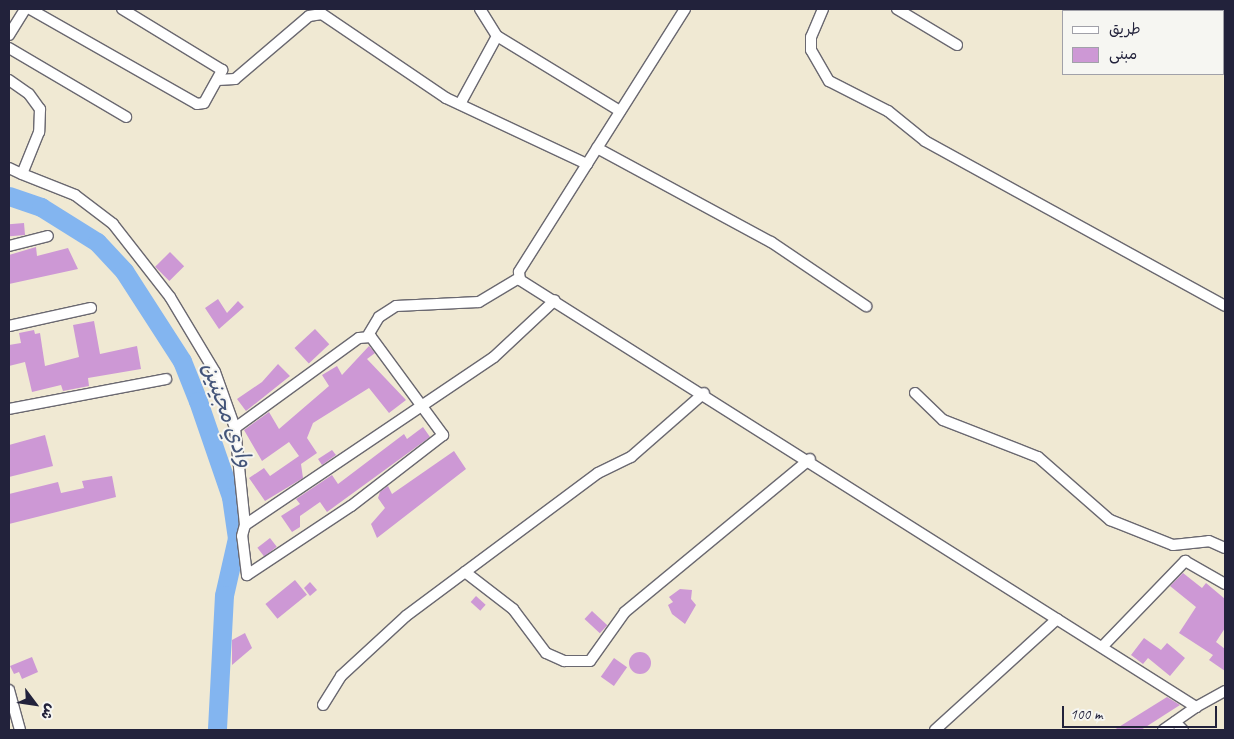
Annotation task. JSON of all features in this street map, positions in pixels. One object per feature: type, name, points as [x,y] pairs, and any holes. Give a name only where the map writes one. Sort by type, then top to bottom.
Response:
[{"type":"street","points":[[9,35],[25,9]]},
{"type":"street","points":[[30,9],[197,104],[204,102],[218,80],[221,69],[122,9]]},
{"type":"street","points":[[480,9],[497,36],[620,111]]},
{"type":"street","points":[[367,337],[380,317],[396,306],[479,302],[519,278],[587,164],[685,9]]},
{"type":"street","points":[[823,9],[811,37],[811,50],[829,81],[888,111],[925,141],[1225,306]]},
{"type":"street","points":[[897,9],[957,45]]},
{"type":"street","points":[[218,80],[236,79],[316,13],[460,104],[587,164]]},
{"type":"street","points":[[460,104],[497,36]]},
{"type":"street","points":[[9,48],[126,117]]},
{"type":"street","points":[[9,80],[35,100],[41,115],[39,132],[22,174]]},
{"type":"street","points":[[597,148],[771,242],[866,306]]},
{"type":"street","points":[[9,168],[75,195],[130,244],[206,356],[235,428],[246,525],[242,536],[247,575],[440,441],[441,431],[378,341],[367,337],[359,338],[235,428]]},
{"type":"street","points":[[9,246],[48,236]]},
{"type":"street","points":[[519,278],[810,460],[1196,706]]},
{"type":"street","points":[[246,525],[421,405],[494,358],[555,300]]},
{"type":"street","points":[[9,326],[91,308]]},
{"type":"street","points":[[9,409],[166,379]]},
{"type":"street","points":[[323,705],[341,676],[406,616],[598,473],[631,457],[704,393]]},
{"type":"street","points":[[914,394],[943,420],[1045,462],[1110,520],[1173,545],[1209,541],[1225,548]]},
{"type":"street","points":[[465,572],[513,609],[552,657],[590,661],[625,612],[810,460]]},
{"type":"street","points":[[1102,647],[1185,561],[1225,584]]},
{"type":"street","points":[[935,730],[1057,619]]},
{"type":"street","points":[[9,690],[20,730]]},
{"type":"street","points":[[1163,730],[1196,706],[1225,690]]},
{"type":"street","points":[[1175,722],[1183,730]]},
{"type":"building","points":[[24,223],[25,235],[10,236],[9,224]]},
{"type":"building","points":[[36,247],[37,256],[68,248],[78,269],[9,284],[9,255]]},
{"type":"building","points":[[170,252],[184,266],[169,281],[155,267]]},
{"type":"building","points":[[218,299],[227,313],[238,301],[244,307],[219,329],[205,308]]},
{"type":"building","points":[[94,321],[100,354],[137,346],[141,369],[88,378],[89,386],[63,391],[61,385],[32,392],[25,362],[9,366],[9,345],[21,343],[19,333],[34,330],[35,334],[40,333],[45,366],[79,357],[73,325]]},
{"type":"building","points":[[315,329],[329,344],[309,363],[295,348]]},
{"type":"building","points":[[369,346],[375,353],[367,359],[406,400],[389,413],[369,388],[313,423],[307,438],[317,453],[301,464],[303,478],[265,501],[249,478],[264,468],[270,476],[299,456],[289,442],[262,461],[244,430],[269,412],[279,429],[329,386],[322,375],[337,366],[342,375]]},
{"type":"building","points":[[278,364],[290,376],[246,411],[237,399],[262,382]]},
{"type":"building","points":[[423,427],[430,437],[327,512],[320,502],[300,516],[300,527],[292,532],[281,516],[300,504],[296,499],[332,475],[338,484],[404,434],[407,439]]},
{"type":"building","points":[[45,435],[53,466],[9,477],[9,445]]},
{"type":"building","points":[[332,450],[336,455],[322,465],[318,459]]},
{"type":"building","points":[[454,451],[466,469],[377,538],[371,524],[385,508],[378,498],[380,492],[388,486],[392,494]]},
{"type":"building","points":[[112,476],[116,497],[9,524],[9,494],[58,482],[61,493],[84,488],[82,481]]},
{"type":"building","points":[[270,538],[277,547],[264,557],[257,548]]},
{"type":"building","points":[[1183,573],[1202,588],[1206,583],[1225,599],[1225,628],[1216,642],[1225,649],[1225,671],[1209,660],[1213,655],[1179,633],[1196,607],[1170,586]]},
{"type":"building","points":[[295,580],[307,595],[277,619],[265,604]]},
{"type":"building","points":[[310,582],[317,590],[310,596],[304,588]]},
{"type":"building","points":[[680,589],[692,590],[691,599],[696,605],[685,624],[672,614],[668,605],[673,602],[669,597]]},
{"type":"building","points":[[476,596],[486,605],[480,611],[471,602]]},
{"type":"building","points":[[592,611],[607,625],[600,633],[584,619]]},
{"type":"building","points":[[245,633],[252,648],[232,665],[232,640]]},
{"type":"building","points":[[1144,638],[1161,650],[1167,643],[1185,658],[1170,676],[1148,658],[1143,664],[1131,655]]},
{"type":"building","points":[[640,652],[648,655],[651,663],[648,671],[640,674],[632,671],[629,663],[632,655]]},
{"type":"building","points":[[32,657],[38,672],[22,679],[19,672],[14,674],[10,666]]},
{"type":"building","points":[[614,658],[627,667],[614,686],[601,677]]},
{"type":"building","points":[[1167,697],[1180,705],[1141,730],[1114,730]]},
{"type":"waterway","name":"وادي مجينين","points":[[9,196],[41,207],[97,242],[124,271],[182,361],[198,401],[231,497],[237,538],[224,595],[217,730]]}]
